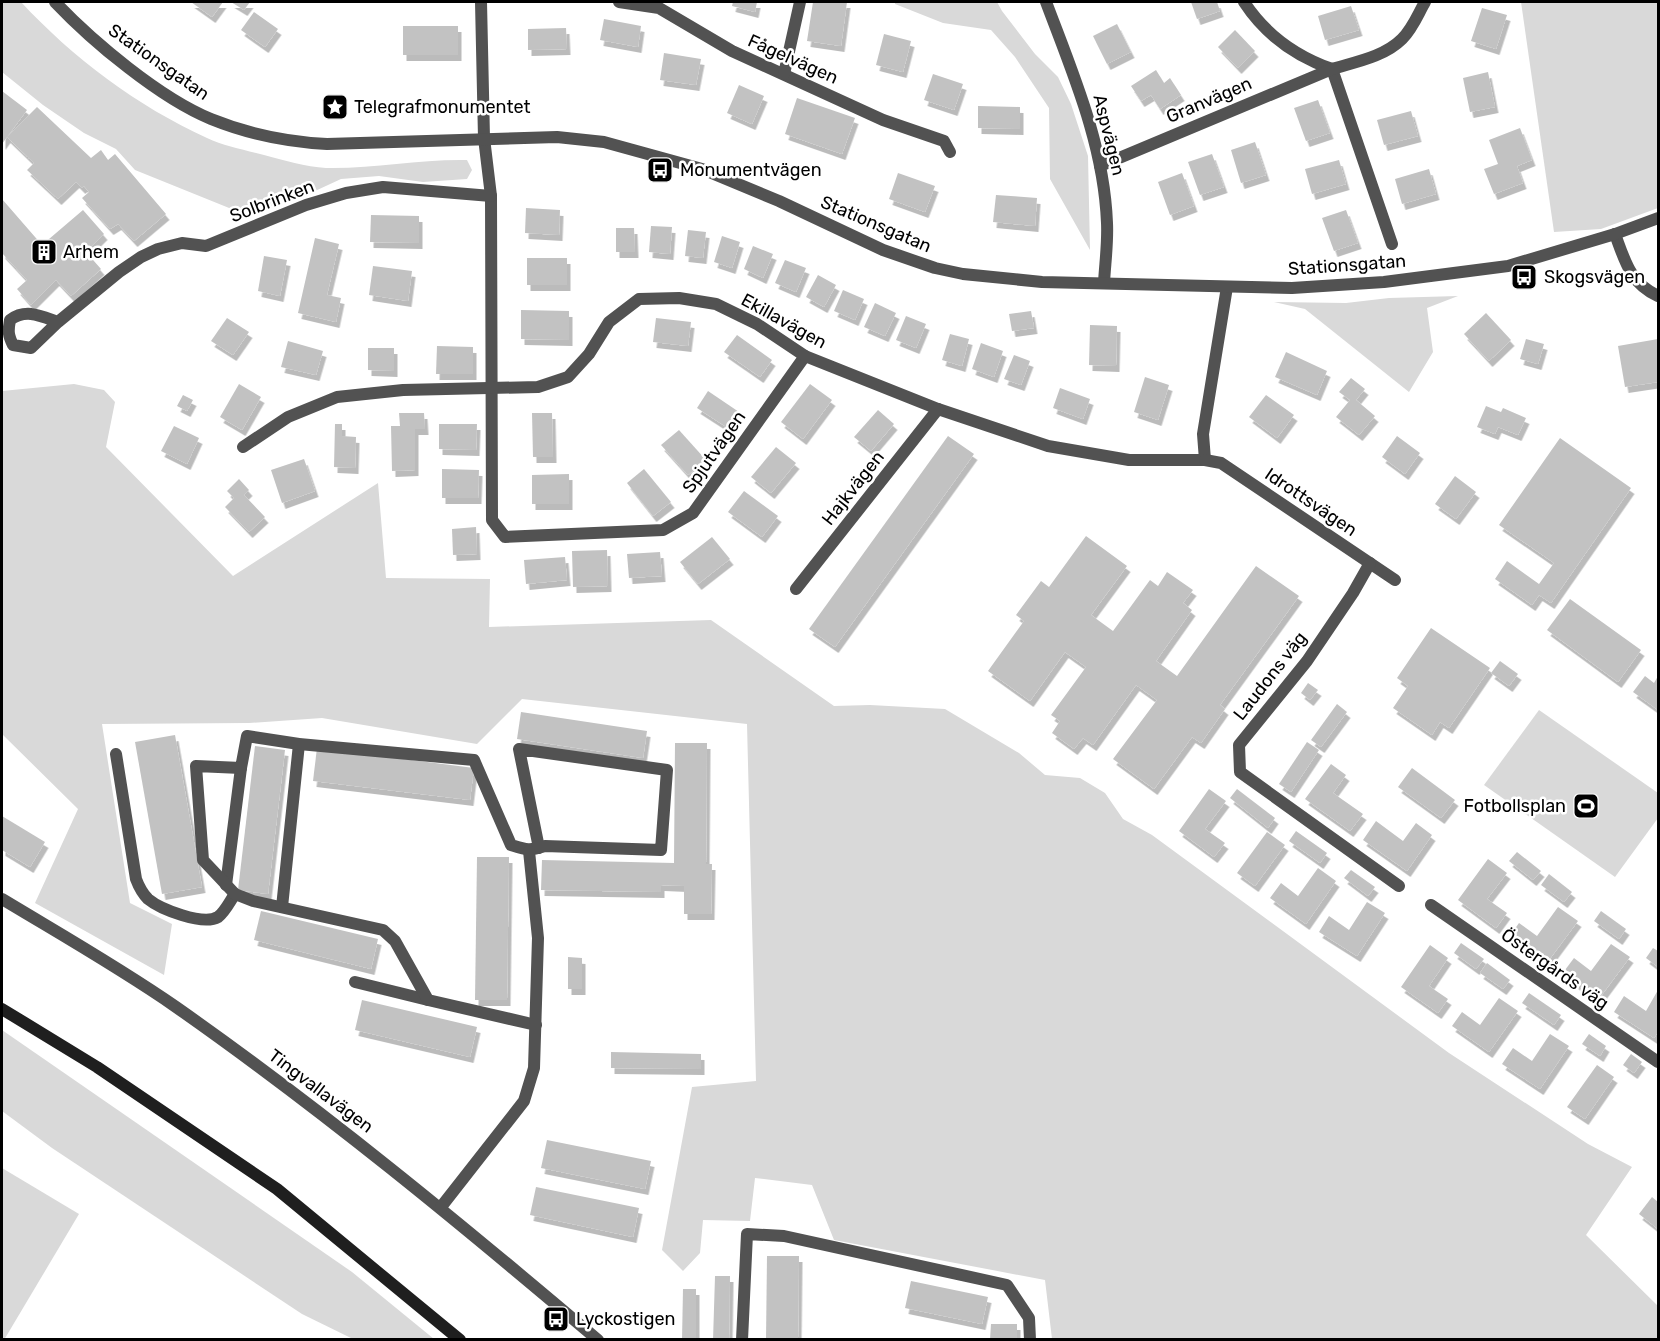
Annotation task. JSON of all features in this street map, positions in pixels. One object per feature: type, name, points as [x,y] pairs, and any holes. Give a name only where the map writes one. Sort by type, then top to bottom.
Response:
[{"type":"main road","points":[[2,1009],[96,1067],[277,1189],[460,1340]]},
{"type":"street","name":"Stationsgatan","points":[[55,2],[101,46],[171,97],[211,118],[270,137],[327,144],[484,138],[582,139],[702,168],[883,250],[935,268],[963,274],[1042,282],[1104,284],[1227,287],[1340,286],[1508,266],[1616,234],[1659,218]]},
{"type":"street","points":[[481,2],[484,138],[491,196],[492,389]]},
{"type":"street","name":"Fågelvägen","points":[[619,2],[659,8],[732,51],[884,120],[944,141],[950,152]]},
{"type":"street","points":[[784,74],[800,2]]},
{"type":"street","name":"Aspvägen","points":[[1046,2],[1088,116],[1101,166],[1107,224],[1104,284]]},
{"type":"street","points":[[1244,2],[1253,15],[1280,42],[1311,62],[1332,69],[1392,244]]},
{"type":"street","name":"Granvägen","points":[[1101,166],[1332,69],[1389,49],[1402,39],[1425,2]]},
{"type":"street","name":"Solbrinken","points":[[58,322],[119,272],[158,249],[182,243],[206,246],[306,205],[346,193],[383,188],[491,196]]},
{"type":"street","points":[[1616,234],[1627,268],[1635,281],[1649,292],[1659,296]]},
{"type":"street","points":[[1205,460],[1203,434],[1227,287]]},
{"type":"street","name":"Ekillavägen","points":[[243,447],[288,417],[337,397],[403,390],[538,387],[568,377],[588,354],[609,322],[639,299],[679,298],[716,304],[757,324],[805,356],[938,409],[1048,446],[1129,460],[1205,460]]},
{"type":"street","name":"Spjutvägen","points":[[492,389],[492,520],[505,537],[663,530],[693,513],[805,356]]},
{"type":"street","name":"Hajkvägen","points":[[796,589],[938,409]]},
{"type":"street","name":"Idrottsvägen","points":[[1205,460],[1221,463],[1395,580]]},
{"type":"street","name":"Laudons väg","points":[[1370,563],[1308,661],[1239,745],[1240,772],[1399,886]]},
{"type":"street","points":[[116,754],[136,879],[140,890],[149,900],[168,911],[210,920],[218,917],[230,890],[241,768],[247,736],[299,744],[474,760],[511,845],[534,849],[545,846],[661,850],[667,770],[519,749],[534,849],[538,938],[534,1068],[524,1101],[441,1207]]},
{"type":"street","points":[[282,907],[299,744]]},
{"type":"street","points":[[241,768],[196,766],[203,860],[230,890],[253,901],[383,930],[395,941],[428,1000]]},
{"type":"street","name":"Tingvallavägen","points":[[2,899],[174,1006],[354,1138],[441,1207],[598,1340]]},
{"type":"street","name":"Östergårds väg","points":[[1431,905],[1659,1062]]},
{"type":"street","points":[[355,982],[536,1025]]},
{"type":"street","points":[[741,1340],[747,1234],[784,1236],[1007,1285],[1029,1318],[1030,1340]]},
{"type":"shaded area","points":[[2,2],[21,2],[62,42],[107,79],[156,111],[220,143],[295,163],[326,168],[467,160],[472,170],[467,179],[423,182],[379,176],[341,179],[302,197],[244,214],[135,170],[116,149],[84,133],[43,105],[2,72]]},
{"type":"shaded area","points":[[895,2],[997,2],[1035,54],[1058,77],[1071,104],[1088,156],[1090,250],[1050,179],[1049,108],[1015,57],[991,30],[943,23],[895,4]]},
{"type":"shaded area","points":[[1521,2],[1658,2],[1658,208],[1601,229],[1554,232]]},
{"type":"shaded area","points":[[1458,296],[1427,308],[1433,352],[1409,392],[1305,309],[1274,302],[1346,303],[1389,298]]},
{"type":"shaded area","points":[[74,384],[104,390],[115,402],[106,447],[233,576],[378,483],[386,578],[490,579],[489,627],[711,620],[834,706],[870,705],[945,709],[1019,753],[1045,775],[1080,778],[1105,793],[1123,819],[1152,835],[1449,1053],[1588,1144],[1632,1167],[1586,1235],[1658,1306],[1658,1339],[1052,1339],[1045,1280],[834,1240],[812,1185],[755,1178],[750,1221],[703,1220],[700,1253],[683,1271],[662,1250],[692,1087],[756,1081],[747,724],[522,699],[477,744],[322,718],[249,723],[102,724],[130,903],[172,924],[164,975],[35,903],[78,809],[2,734],[2,391]]},
{"type":"shaded area","name":"Fotbollsplan","points":[[1539,710],[1658,793],[1658,818],[1615,877],[1484,785]]},
{"type":"shaded area","points":[[2,1030],[352,1272],[434,1339],[353,1339],[302,1314],[52,1148],[2,1111]]},
{"type":"shaded area","points":[[2,1168],[79,1214],[4,1340],[2,1339]]},
{"type":"building","points":[[191,2],[223,2],[212,17]]},
{"type":"building","points":[[231,2],[250,2],[244,10]]},
{"type":"building","points":[[733,2],[757,2],[755,12],[732,6]]},
{"type":"building","points":[[813,2],[847,2],[841,46],[807,41]]},
{"type":"building","points":[[1191,2],[1217,2],[1220,11],[1197,19]]},
{"type":"building","points":[[1351,6],[1359,30],[1325,40],[1318,16]]},
{"type":"building","points":[[1482,8],[1507,15],[1496,49],[1471,41]]},
{"type":"building","points":[[254,12],[278,29],[265,47],[241,30]]},
{"type":"building","points":[[604,19],[641,26],[638,47],[600,40]]},
{"type":"building","points":[[1117,24],[1131,52],[1107,64],[1093,36]]},
{"type":"building","points":[[403,26],[458,26],[458,55],[403,55]]},
{"type":"building","points":[[566,28],[567,49],[528,50],[528,29]]},
{"type":"building","points":[[1235,30],[1255,51],[1238,68],[1218,47]]},
{"type":"building","points":[[884,34],[911,41],[903,72],[876,65]]},
{"type":"building","points":[[664,53],[701,59],[696,85],[660,80]]},
{"type":"building","points":[[1156,70],[1164,83],[1170,78],[1181,95],[1160,109],[1151,95],[1141,101],[1131,86]]},
{"type":"building","points":[[1488,72],[1495,107],[1470,112],[1463,78]]},
{"type":"building","points":[[933,74],[963,84],[954,110],[924,100]]},
{"type":"building","points":[[739,85],[764,96],[752,124],[727,113]]},
{"type":"building","points":[[2,91],[27,110],[2,144]]},
{"type":"building","points":[[797,98],[855,118],[842,154],[785,134]]},
{"type":"building","points":[[1318,100],[1330,133],[1306,141],[1294,108]]},
{"type":"building","points":[[978,106],[1020,107],[1020,129],[978,128]]},
{"type":"building","points":[[37,107],[91,158],[101,150],[108,160],[115,154],[166,214],[134,241],[118,224],[110,229],[82,198],[89,192],[84,186],[82,188],[76,182],[58,199],[27,170],[34,163],[7,137]]},
{"type":"building","points":[[1411,111],[1418,136],[1384,145],[1377,120]]},
{"type":"building","points":[[1520,128],[1532,160],[1517,166],[1523,183],[1494,194],[1484,169],[1498,164],[1489,140]]},
{"type":"building","points":[[1255,142],[1266,175],[1241,183],[1231,150]]},
{"type":"building","points":[[1212,154],[1224,187],[1200,195],[1188,162]]},
{"type":"building","points":[[1339,160],[1346,184],[1312,194],[1305,169]]},
{"type":"building","points":[[1429,169],[1436,194],[1402,204],[1395,179]]},
{"type":"building","points":[[898,173],[935,186],[925,212],[889,199]]},
{"type":"building","points":[[1182,173],[1194,206],[1170,215],[1158,182]]},
{"type":"building","points":[[996,195],[1037,198],[1035,226],[993,222]]},
{"type":"building","name":"Arhem","points":[[2,199],[42,245],[83,210],[104,234],[86,252],[101,269],[71,296],[56,280],[31,305],[17,289],[27,280],[2,253]]},
{"type":"building","points":[[526,208],[560,210],[559,235],[525,233]]},
{"type":"building","points":[[1346,210],[1358,243],[1334,251],[1322,218]]},
{"type":"building","points":[[371,215],[419,216],[419,243],[370,242]]},
{"type":"building","points":[[651,226],[672,227],[670,254],[649,252]]},
{"type":"building","points":[[616,228],[634,228],[635,252],[616,252]]},
{"type":"building","points":[[688,230],[706,232],[703,258],[685,256]]},
{"type":"building","points":[[722,236],[740,242],[732,268],[714,262]]},
{"type":"building","points":[[315,238],[339,244],[327,295],[341,298],[336,322],[298,313]]},
{"type":"building","points":[[753,246],[773,254],[763,278],[744,269]]},
{"type":"building","points":[[264,256],[287,260],[280,296],[258,291]]},
{"type":"building","points":[[527,258],[567,258],[567,285],[527,285]]},
{"type":"building","points":[[785,260],[806,268],[796,292],[775,283]]},
{"type":"building","points":[[373,266],[412,271],[408,301],[369,295]]},
{"type":"building","points":[[818,275],[836,285],[824,307],[806,297]]},
{"type":"building","points":[[843,290],[864,299],[855,320],[834,311]]},
{"type":"building","points":[[875,303],[896,313],[885,336],[864,327]]},
{"type":"building","points":[[521,310],[569,311],[569,340],[521,339]]},
{"type":"building","points":[[1031,311],[1034,328],[1012,331],[1009,314]]},
{"type":"building","points":[[1486,313],[1511,340],[1489,361],[1464,334]]},
{"type":"building","points":[[906,316],[926,324],[916,348],[896,340]]},
{"type":"building","points":[[227,318],[249,332],[233,355],[211,341]]},
{"type":"building","points":[[656,318],[691,322],[688,346],[653,342]]},
{"type":"building","points":[[1090,325],[1117,326],[1116,366],[1089,365]]},
{"type":"building","points":[[950,334],[969,339],[962,366],[942,360]]},
{"type":"building","points":[[737,335],[772,360],[760,377],[724,352]]},
{"type":"building","points":[[1526,339],[1544,344],[1538,364],[1520,359]]},
{"type":"building","points":[[1658,339],[1658,382],[1625,387],[1618,346]]},
{"type":"building","points":[[288,341],[323,351],[316,375],[281,367]]},
{"type":"building","points":[[981,343],[1003,351],[994,377],[972,369]]},
{"type":"building","points":[[437,346],[473,347],[473,374],[436,374]]},
{"type":"building","points":[[368,348],[394,348],[394,371],[368,370]]},
{"type":"building","points":[[1286,352],[1327,371],[1317,395],[1275,377]]},
{"type":"building","points":[[1014,355],[1030,361],[1021,385],[1004,379]]},
{"type":"building","points":[[1145,377],[1169,385],[1158,420],[1134,412]]},
{"type":"building","points":[[1351,378],[1365,389],[1356,400],[1375,416],[1359,435],[1336,417],[1350,400],[1339,392]]},
{"type":"building","points":[[239,384],[261,397],[242,430],[220,417]]},
{"type":"building","points":[[810,384],[832,400],[803,439],[781,422]]},
{"type":"building","points":[[1060,388],[1090,399],[1083,419],[1053,408]]},
{"type":"building","points":[[708,391],[739,412],[728,428],[697,408]]},
{"type":"building","points":[[183,395],[193,400],[187,411],[177,406]]},
{"type":"building","points":[[1266,395],[1294,415],[1277,438],[1249,417]]},
{"type":"building","points":[[1486,406],[1501,412],[1503,408],[1526,418],[1518,435],[1498,427],[1495,434],[1477,427]]},
{"type":"building","points":[[878,410],[894,424],[871,451],[854,437]]},
{"type":"building","points":[[399,413],[424,413],[425,429],[415,429],[415,470],[392,471],[391,426],[400,426]]},
{"type":"building","points":[[532,413],[552,413],[553,457],[533,457]]},
{"type":"building","points":[[335,424],[342,424],[342,436],[356,437],[355,468],[334,467]]},
{"type":"building","points":[[439,424],[477,424],[476,450],[439,449]]},
{"type":"building","points":[[174,426],[199,438],[187,464],[161,451]]},
{"type":"building","points":[[679,430],[706,460],[688,475],[661,445]]},
{"type":"building","points":[[948,436],[974,454],[835,647],[809,629]]},
{"type":"building","points":[[1397,436],[1420,453],[1405,474],[1382,457]]},
{"type":"building","points":[[1560,438],[1631,488],[1551,603],[1539,595],[1532,605],[1495,579],[1507,561],[1539,584],[1554,563],[1499,525]]},
{"type":"building","points":[[776,447],[796,463],[771,493],[751,477]]},
{"type":"building","points":[[304,459],[315,491],[282,503],[271,470]]},
{"type":"building","points":[[442,469],[479,470],[478,498],[442,498]]},
{"type":"building","points":[[644,469],[671,502],[653,516],[627,483]]},
{"type":"building","points":[[569,474],[569,504],[532,504],[532,475]]},
{"type":"building","points":[[1455,476],[1476,492],[1456,519],[1435,504]]},
{"type":"building","points":[[239,479],[249,490],[244,495],[265,517],[249,532],[225,507],[234,498],[227,491]]},
{"type":"building","points":[[744,491],[778,516],[762,537],[728,512]]},
{"type":"building","points":[[476,527],[477,554],[453,555],[452,529]]},
{"type":"building","points":[[1086,536],[1127,566],[1091,615],[1113,631],[1150,580],[1158,586],[1167,572],[1193,590],[1183,603],[1192,610],[1156,661],[1177,676],[1256,566],[1299,596],[1220,705],[1225,709],[1201,743],[1192,737],[1154,789],[1113,759],[1157,700],[1136,685],[1093,745],[1083,738],[1074,749],[1052,733],[1060,721],[1051,715],[1086,667],[1065,652],[1030,701],[988,671],[1024,621],[1016,615],[1041,581],[1049,587]]},
{"type":"building","points":[[712,537],[730,559],[698,584],[680,562]]},
{"type":"building","points":[[607,550],[608,586],[573,587],[572,551]]},
{"type":"building","points":[[660,552],[662,576],[629,578],[627,554]]},
{"type":"building","points":[[565,557],[567,580],[526,584],[524,560]]},
{"type":"building","points":[[1570,599],[1641,650],[1618,682],[1547,630]]},
{"type":"building","points":[[1431,628],[1490,668],[1449,728],[1440,722],[1432,735],[1393,708],[1408,686],[1397,678]]},
{"type":"building","points":[[1500,661],[1518,674],[1509,686],[1491,673]]},
{"type":"building","points":[[1645,676],[1654,683],[1658,676],[1658,710],[1633,692]]},
{"type":"building","points":[[1308,683],[1318,690],[1310,700],[1301,693]]},
{"type":"building","points":[[1337,704],[1347,712],[1321,747],[1311,740]]},
{"type":"building","points":[[521,712],[647,731],[643,758],[517,739]]},
{"type":"building","points":[[175,735],[202,887],[162,894],[135,742]]},
{"type":"building","points":[[1307,742],[1319,750],[1291,792],[1279,784]]},
{"type":"building","points":[[675,743],[707,743],[706,864],[712,864],[711,914],[684,914],[684,886],[661,885],[661,892],[541,890],[542,860],[674,863]]},
{"type":"building","points":[[255,746],[285,750],[268,894],[238,890]]},
{"type":"building","points":[[317,748],[474,768],[470,800],[313,781]]},
{"type":"building","points":[[1331,764],[1346,775],[1333,793],[1363,814],[1350,831],[1305,799]]},
{"type":"building","points":[[1412,768],[1455,800],[1441,818],[1398,787]]},
{"type":"building","points":[[1209,789],[1226,801],[1205,829],[1225,843],[1214,857],[1179,831]]},
{"type":"building","points":[[1237,789],[1275,818],[1268,828],[1230,798]]},
{"type":"building","points":[[2,816],[45,842],[30,867],[2,850]]},
{"type":"building","points":[[1376,821],[1403,841],[1416,823],[1432,835],[1407,871],[1363,840]]},
{"type":"building","points":[[1296,831],[1327,853],[1320,863],[1289,841]]},
{"type":"building","points":[[1267,832],[1285,845],[1255,886],[1237,873]]},
{"type":"building","points":[[1517,852],[1541,871],[1533,880],[1509,861]]},
{"type":"building","points":[[477,857],[509,857],[507,1000],[475,1000]]},
{"type":"building","points":[[1488,859],[1507,873],[1487,899],[1507,913],[1496,928],[1458,900]]},
{"type":"building","points":[[1318,868],[1336,881],[1306,924],[1270,898],[1281,883],[1298,896]]},
{"type":"building","points":[[1351,870],[1375,887],[1368,896],[1344,878]]},
{"type":"building","points":[[1549,874],[1572,892],[1564,902],[1541,885]]},
{"type":"building","points":[[1367,902],[1385,913],[1357,956],[1319,932],[1329,916],[1349,930]]},
{"type":"building","points":[[1558,907],[1578,921],[1546,964],[1509,937],[1519,923],[1537,936]]},
{"type":"building","points":[[261,911],[378,939],[371,969],[254,940]]},
{"type":"building","points":[[1601,911],[1626,929],[1619,939],[1594,921]]},
{"type":"building","points":[[1461,943],[1484,959],[1476,969],[1454,953]]},
{"type":"building","points":[[1611,944],[1630,957],[1598,1000],[1562,974],[1574,958],[1591,971]]},
{"type":"building","points":[[1430,945],[1448,958],[1429,986],[1448,999],[1438,1013],[1401,987]]},
{"type":"building","points":[[1653,948],[1658,951],[1658,967],[1646,958]]},
{"type":"building","points":[[568,957],[582,958],[582,989],[568,989]]},
{"type":"building","points":[[1487,963],[1510,980],[1503,989],[1480,973]]},
{"type":"building","points":[[1658,990],[1658,1032],[1654,1038],[1614,1012],[1624,996],[1646,1011]]},
{"type":"building","points":[[1529,993],[1561,1015],[1554,1025],[1522,1003]]},
{"type":"building","points":[[1499,998],[1518,1011],[1489,1052],[1452,1026],[1462,1012],[1480,1025]]},
{"type":"building","points":[[362,1000],[477,1027],[470,1057],[355,1030]]},
{"type":"building","points":[[1550,1034],[1569,1046],[1540,1089],[1502,1064],[1513,1048],[1532,1061]]},
{"type":"building","points":[[1589,1034],[1606,1046],[1600,1056],[1582,1044]]},
{"type":"building","points":[[611,1052],[701,1054],[701,1069],[611,1068]]},
{"type":"building","points":[[1631,1054],[1642,1062],[1634,1073],[1623,1065]]},
{"type":"building","points":[[1597,1065],[1614,1077],[1585,1119],[1567,1107]]},
{"type":"building","points":[[547,1140],[651,1161],[645,1189],[541,1168]]},
{"type":"building","points":[[536,1187],[639,1208],[633,1237],[530,1215]]},
{"type":"building","points":[[1652,1197],[1658,1202],[1658,1229],[1639,1214]]},
{"type":"building","points":[[767,1256],[799,1256],[798,1340],[766,1340]]},
{"type":"building","points":[[715,1276],[730,1276],[729,1340],[713,1340]]},
{"type":"building","points":[[911,1281],[988,1297],[982,1324],[905,1308]]},
{"type":"building","points":[[683,1289],[696,1289],[696,1340],[682,1340]]},
{"type":"building","points":[[991,1324],[1017,1324],[1017,1340],[990,1340]]},
{"type":"place","name":"Telegrafmonumentet","points":[[335,107]]},
{"type":"place","name":"Monumentvägen","points":[[660,170]]},
{"type":"place","name":"Arhem","points":[[44,252]]},
{"type":"place","name":"Skogsvägen","points":[[1524,277]]},
{"type":"place","name":"Fotbollsplan","points":[[1586,806]]},
{"type":"place","name":"Lyckostigen","points":[[556,1319]]}]
